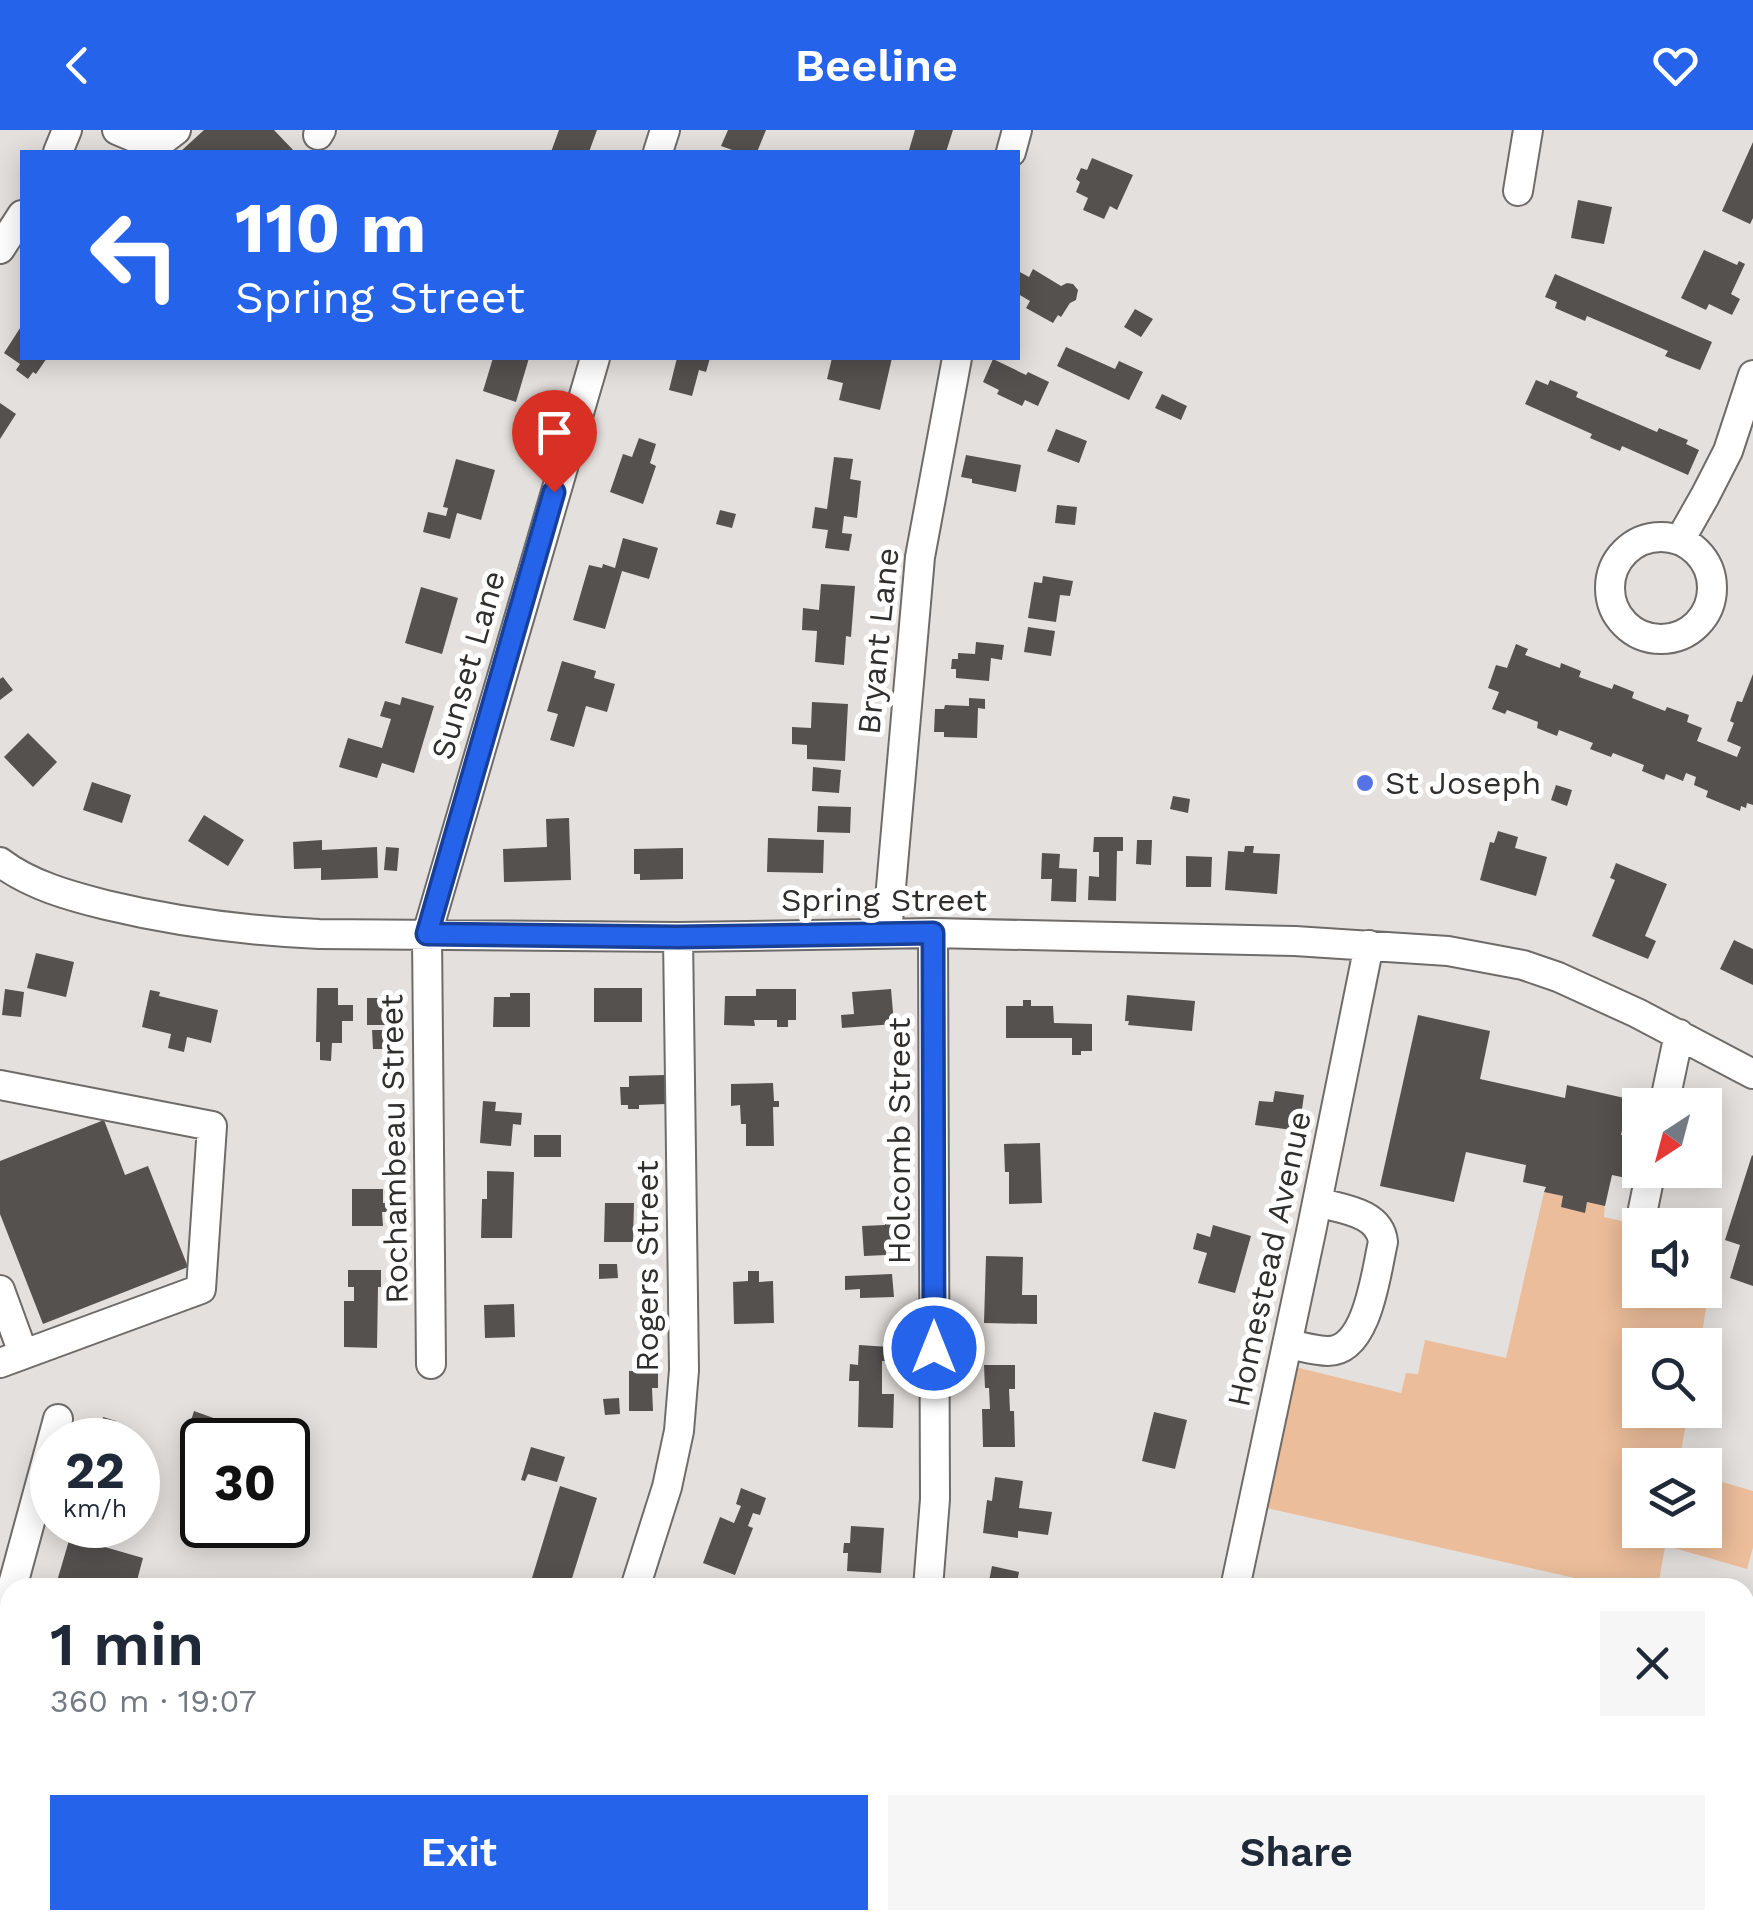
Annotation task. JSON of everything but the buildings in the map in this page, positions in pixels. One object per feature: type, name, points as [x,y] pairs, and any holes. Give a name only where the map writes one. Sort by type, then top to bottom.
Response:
[{"type":"street","points":[[117,130],[160,143]]},
{"type":"street","points":[[1518,191],[1528,130]]},
{"type":"street","points":[[0,249],[20,217]]},
{"type":"street","name":"Sunset Lane","points":[[427,934],[594,360]]},
{"type":"street","name":"Bryant Lane","points":[[887,933],[920,558],[957,360]]},
{"type":"street","points":[[1680,540],[1728,450],[1753,375]]},
{"type":"street","name":"Spring Street","points":[[0,862],[47,888],[88,900],[174,920],[262,932],[678,937],[933,933],[1226,939],[1448,951],[1523,965],[1596,993],[1753,1074]]},
{"type":"street","name":"Holcomb Street","points":[[929,1578],[934,1499],[933,933]]},
{"type":"street","name":"Rochambeau Street","points":[[427,934],[431,1364]]},
{"type":"street","name":"Rogers Street","points":[[638,1578],[667,1487],[679,1431],[684,1370],[678,937]]},
{"type":"street","name":"Homestead Avenue","points":[[1237,1578],[1369,944]]},
{"type":"street","points":[[1667,1088],[1678,1034]]},
{"type":"street","points":[[0,1085],[212,1126],[201,1289],[12,1358],[0,1290]]},
{"type":"street","points":[[1287,1344],[1329,1352],[1353,1339],[1363,1326],[1384,1242],[1382,1230],[1371,1219],[1317,1202]]},
{"type":"street","points":[[15,1578],[30,1521]]},
{"type":"shaded area","points":[[1544,1192],[1563,1196],[1562,1207],[1584,1212],[1587,1202],[1605,1205],[1604,1217],[1622,1221],[1622,1308],[1706,1308],[1703,1328],[1622,1328],[1622,1428],[1685,1428],[1682,1448],[1622,1448],[1622,1548],[1665,1548],[1660,1578],[1574,1578],[1254,1505],[1283,1364],[1401,1393],[1406,1373],[1418,1374],[1425,1340],[1506,1358]]},
{"type":"shaded area","points":[[1722,1482],[1753,1491],[1753,1547],[1747,1569],[1674,1548],[1722,1548]]},
{"type":"place","name":"St Joseph","points":[[1365,783]]},
{"type":"route","points":[[554,492],[427,934],[678,937],[933,933],[934,1348]]}]
